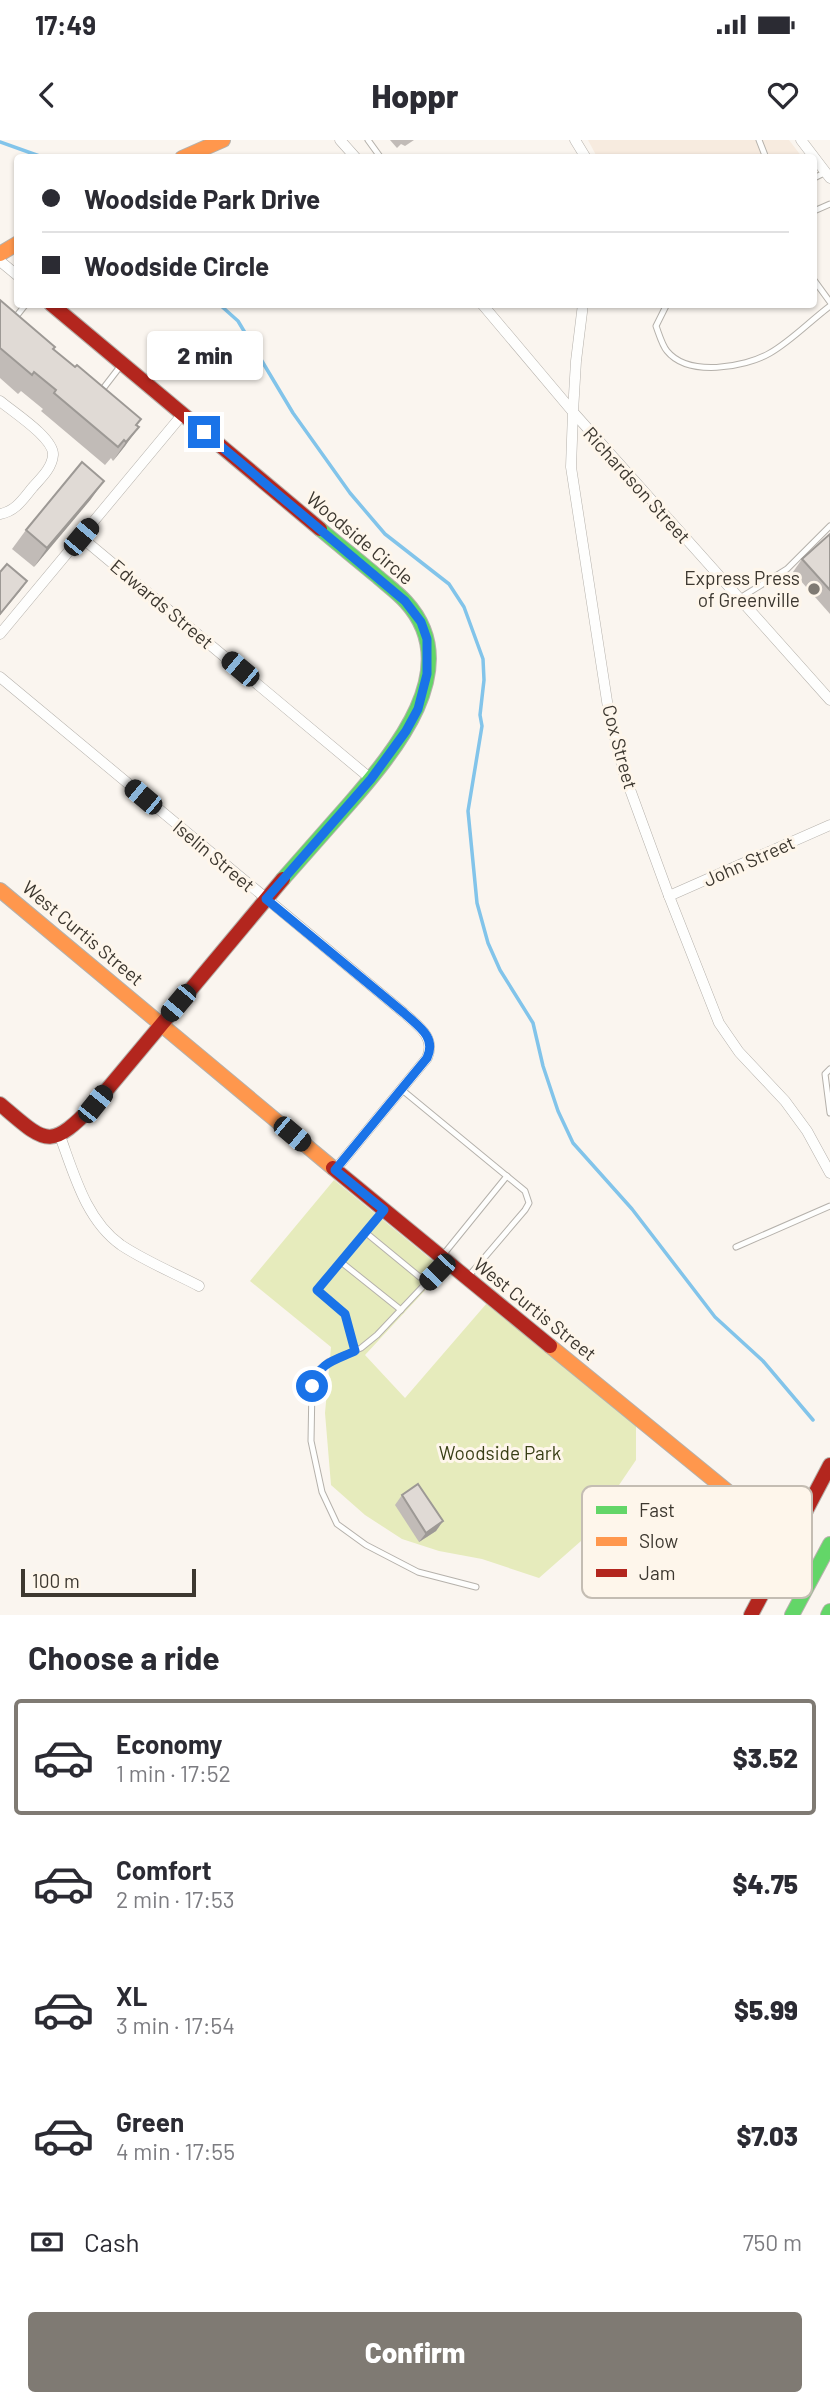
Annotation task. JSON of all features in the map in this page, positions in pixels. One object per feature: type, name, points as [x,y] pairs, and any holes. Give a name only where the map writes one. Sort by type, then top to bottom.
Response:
[{"type":"main road","points":[[191,154],[223,140]]},
{"type":"main road","name":"Woodside Circle","points":[[56,308],[405,601],[421,622],[429,653],[422,698],[406,731],[371,779],[266,899],[95,1104],[60,1136]]},
{"type":"main road","name":"West Curtis Street","points":[[0,890],[335,1170],[722,1486]]},
{"type":"main road","points":[[0,1104],[40,1137],[51,1139],[60,1136]]},
{"type":"main road","points":[[812,1499],[830,1465]]},
{"type":"main road","points":[[812,1578],[830,1544]]},
{"type":"main road","points":[[751,1615],[760,1598]]},
{"type":"main road","points":[[792,1615],[801,1598]]},
{"type":"street","points":[[341,140],[353,154]]},
{"type":"street","points":[[801,140],[812,154]]},
{"type":"street","points":[[817,161],[828,175]]},
{"type":"street","points":[[0,261],[14,273]]},
{"type":"street","points":[[485,308],[573,412]]},
{"type":"street","name":"Richardson Street","points":[[583,308],[573,412],[830,700]]},
{"type":"street","points":[[0,401],[47,439],[53,458],[47,472],[13,511],[0,514]]},
{"type":"street","name":"Cox Street","points":[[573,412],[571,467],[609,714],[624,773],[719,1023],[740,1052],[785,1101],[807,1130],[830,1172]]},
{"type":"street","points":[[0,634],[183,415]]},
{"type":"street","name":"Edwards Street","points":[[81,537],[371,779]]},
{"type":"street","name":"Iselin Street","points":[[0,677],[404,1013],[428,1037],[429,1053],[335,1170]]},
{"type":"street","name":"John Street","points":[[669,896],[830,825]]},
{"type":"street","points":[[60,1136],[82,1195],[99,1223],[120,1244],[199,1286]]},
{"type":"lane","points":[[368,140],[379,154]]},
{"type":"lane","points":[[665,308],[656,326],[666,350],[677,360],[694,366],[715,368],[742,364],[769,354],[830,304],[817,284]]},
{"type":"lane","points":[[15,318],[23,308]]},
{"type":"lane","points":[[102,390],[122,364]]},
{"type":"lane","points":[[739,599],[787,569],[830,526]]},
{"type":"lane","points":[[830,1069],[825,1074],[830,1113]]},
{"type":"lane","points":[[401,1089],[525,1191],[530,1203],[467,1278]]},
{"type":"lane","points":[[476,1587],[418,1573],[366,1545],[337,1524],[322,1492],[311,1441],[311,1399],[314,1378],[318,1371],[328,1362],[355,1351],[377,1335],[426,1283],[507,1176]]},
{"type":"lane","points":[[736,1247],[830,1206]]},
{"type":"lane","points":[[355,1351],[345,1314],[317,1290],[384,1210]]},
{"type":"lane","points":[[365,1232],[426,1283]]},
{"type":"lane","points":[[341,1262],[401,1310]]},
{"type":"shaded area","points":[[588,140],[789,140],[800,154],[595,154]]},
{"type":"green space","name":"Woodside Park","points":[[334,1180],[444,1270],[365,1355],[405,1398],[487,1303],[636,1425],[636,1460],[618,1486],[582,1486],[582,1540],[539,1578],[482,1559],[439,1551],[402,1539],[365,1515],[331,1485],[325,1413],[331,1347],[250,1281]]},
{"type":"building","points":[[0,300],[55,347],[53,349],[75,367],[77,365],[141,419],[136,425],[139,427],[126,442],[124,440],[118,447],[54,393],[56,390],[34,372],[32,375],[0,348]]},
{"type":"building","points":[[82,462],[104,481],[47,548],[26,530]]},
{"type":"building","points":[[830,534],[830,590],[802,559]]},
{"type":"building","points":[[7,564],[27,581],[0,614],[0,572]]},
{"type":"building","points":[[418,1484],[443,1521],[426,1533],[402,1495]]},
{"type":"waterway","points":[[0,142],[34,154]]},
{"type":"waterway","points":[[223,308],[238,321],[293,413],[350,493],[385,534],[449,584],[464,607],[483,659],[484,680],[480,715],[482,726],[468,811],[477,903],[488,943],[500,970],[533,1023],[543,1066],[558,1111],[573,1143],[632,1209],[715,1317],[763,1361],[813,1420]]},
{"type":"traffic: fast","points":[[283,879],[350,803],[403,734],[417,708],[426,681],[429,654],[423,627],[406,602],[320,529]]},
{"type":"traffic: fast","points":[[812,1578],[830,1544]]},
{"type":"traffic: fast","points":[[792,1615],[801,1598]]},
{"type":"traffic: fast","points":[[828,1615],[830,1611]]},
{"type":"traffic: slow","points":[[191,154],[223,140]]},
{"type":"traffic: slow","points":[[0,254],[14,245]]},
{"type":"traffic: slow","points":[[0,890],[333,1168]]},
{"type":"traffic: slow","points":[[550,1346],[721,1486]]},
{"type":"traffic: jam","points":[[56,308],[320,529]]},
{"type":"traffic: jam","points":[[0,1104],[28,1127],[48,1137],[57,1135],[80,1119],[283,879]]},
{"type":"traffic: jam","points":[[333,1168],[550,1346]]},
{"type":"traffic: jam","points":[[812,1499],[830,1465]]},
{"type":"traffic: jam","points":[[751,1615],[760,1598]]},
{"type":"place","name":"Express Press of Greenville","points":[[814,589]]},
{"type":"route","points":[[204,432],[405,601],[421,622],[429,653],[422,698],[406,731],[371,779],[266,899],[404,1013],[425,1032],[430,1043],[427,1058],[335,1170],[384,1210],[317,1290],[345,1314],[355,1351],[324,1365],[314,1378],[312,1386]]}]
